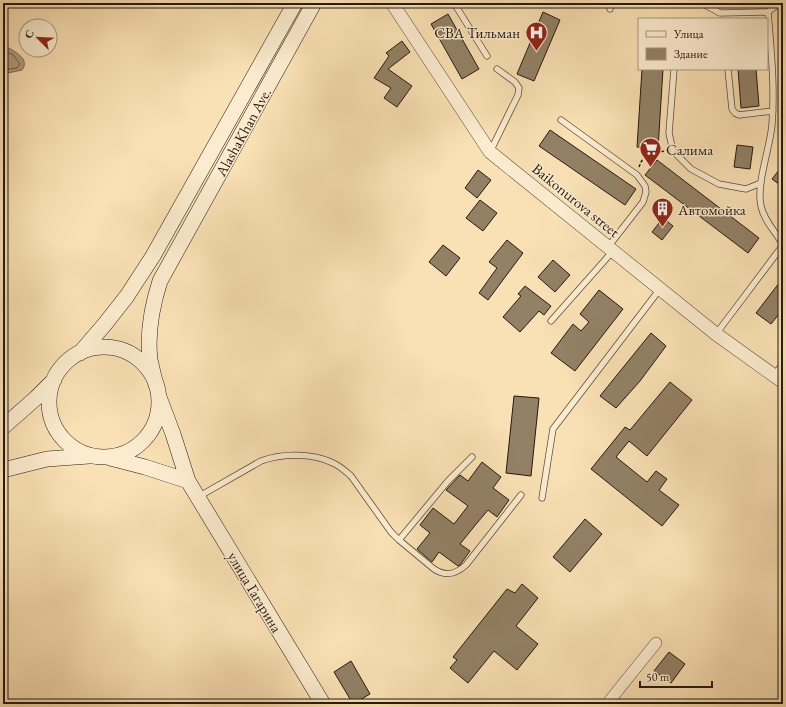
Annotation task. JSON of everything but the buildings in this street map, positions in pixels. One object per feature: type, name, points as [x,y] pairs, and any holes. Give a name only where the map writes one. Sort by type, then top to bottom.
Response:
[{"type":"main road","name":"AlashaKhan Ave.","points":[[80,353],[127,296],[152,256],[295,3]]},
{"type":"main road","name":"AlashaKhan Ave.","points":[[157,391],[149,348],[151,319],[160,281],[314,3]]},
{"type":"main road","points":[[3,470],[47,459],[66,457],[100,456],[118,455],[139,444],[147,436],[154,424],[158,411],[157,391],[150,372],[141,362],[130,354],[118,349],[104,347],[92,348],[80,353],[65,365],[56,378],[51,387],[49,402],[51,417],[56,429],[65,441],[75,449],[86,454],[100,456],[145,466],[188,481]]},
{"type":"main road","points":[[3,427],[56,378]]},
{"type":"main road","name":"улица Гагарина","points":[[157,391],[188,481],[323,704]]},
{"type":"street","name":"Baikonurova street","points":[[392,3],[490,152],[716,334],[779,379]]},
{"type":"street","points":[[607,704],[656,643]]},
{"type":"lane","points":[[454,3],[487,56]]},
{"type":"lane","points":[[705,3],[722,16],[768,12],[779,3]]},
{"type":"lane","points":[[716,334],[783,245],[764,217],[760,200],[772,127],[773,111],[768,12]]},
{"type":"lane","points":[[490,152],[518,95],[519,88],[515,82],[497,70]]},
{"type":"lane","points":[[674,70],[670,133],[673,150],[691,169],[719,184],[746,189],[762,183]]},
{"type":"lane","points":[[728,70],[732,109],[735,113],[739,115],[773,111]]},
{"type":"lane","points":[[551,321],[611,249],[643,202],[646,192],[645,186],[637,175],[561,120]]},
{"type":"lane","points":[[542,498],[553,429],[660,289]]},
{"type":"lane","points":[[779,379],[783,364]]},
{"type":"lane","points":[[198,497],[270,458],[292,456],[315,457],[343,468],[351,476],[391,532],[440,573],[446,574],[456,572],[466,565],[521,495]]},
{"type":"lane","points":[[399,540],[448,480],[472,458]]},
{"type":"path","points":[[637,175],[641,162],[646,154],[673,150]]},
{"type":"water","points":[[3,45],[18,54],[18,58],[22,58],[24,66],[22,70],[3,74]]},
{"type":"place","name":"СВА Тильман","points":[[536,52]]},
{"type":"place","name":"Салима","points":[[650,168]]},
{"type":"place","name":"Автомойка","points":[[662,228]]}]
